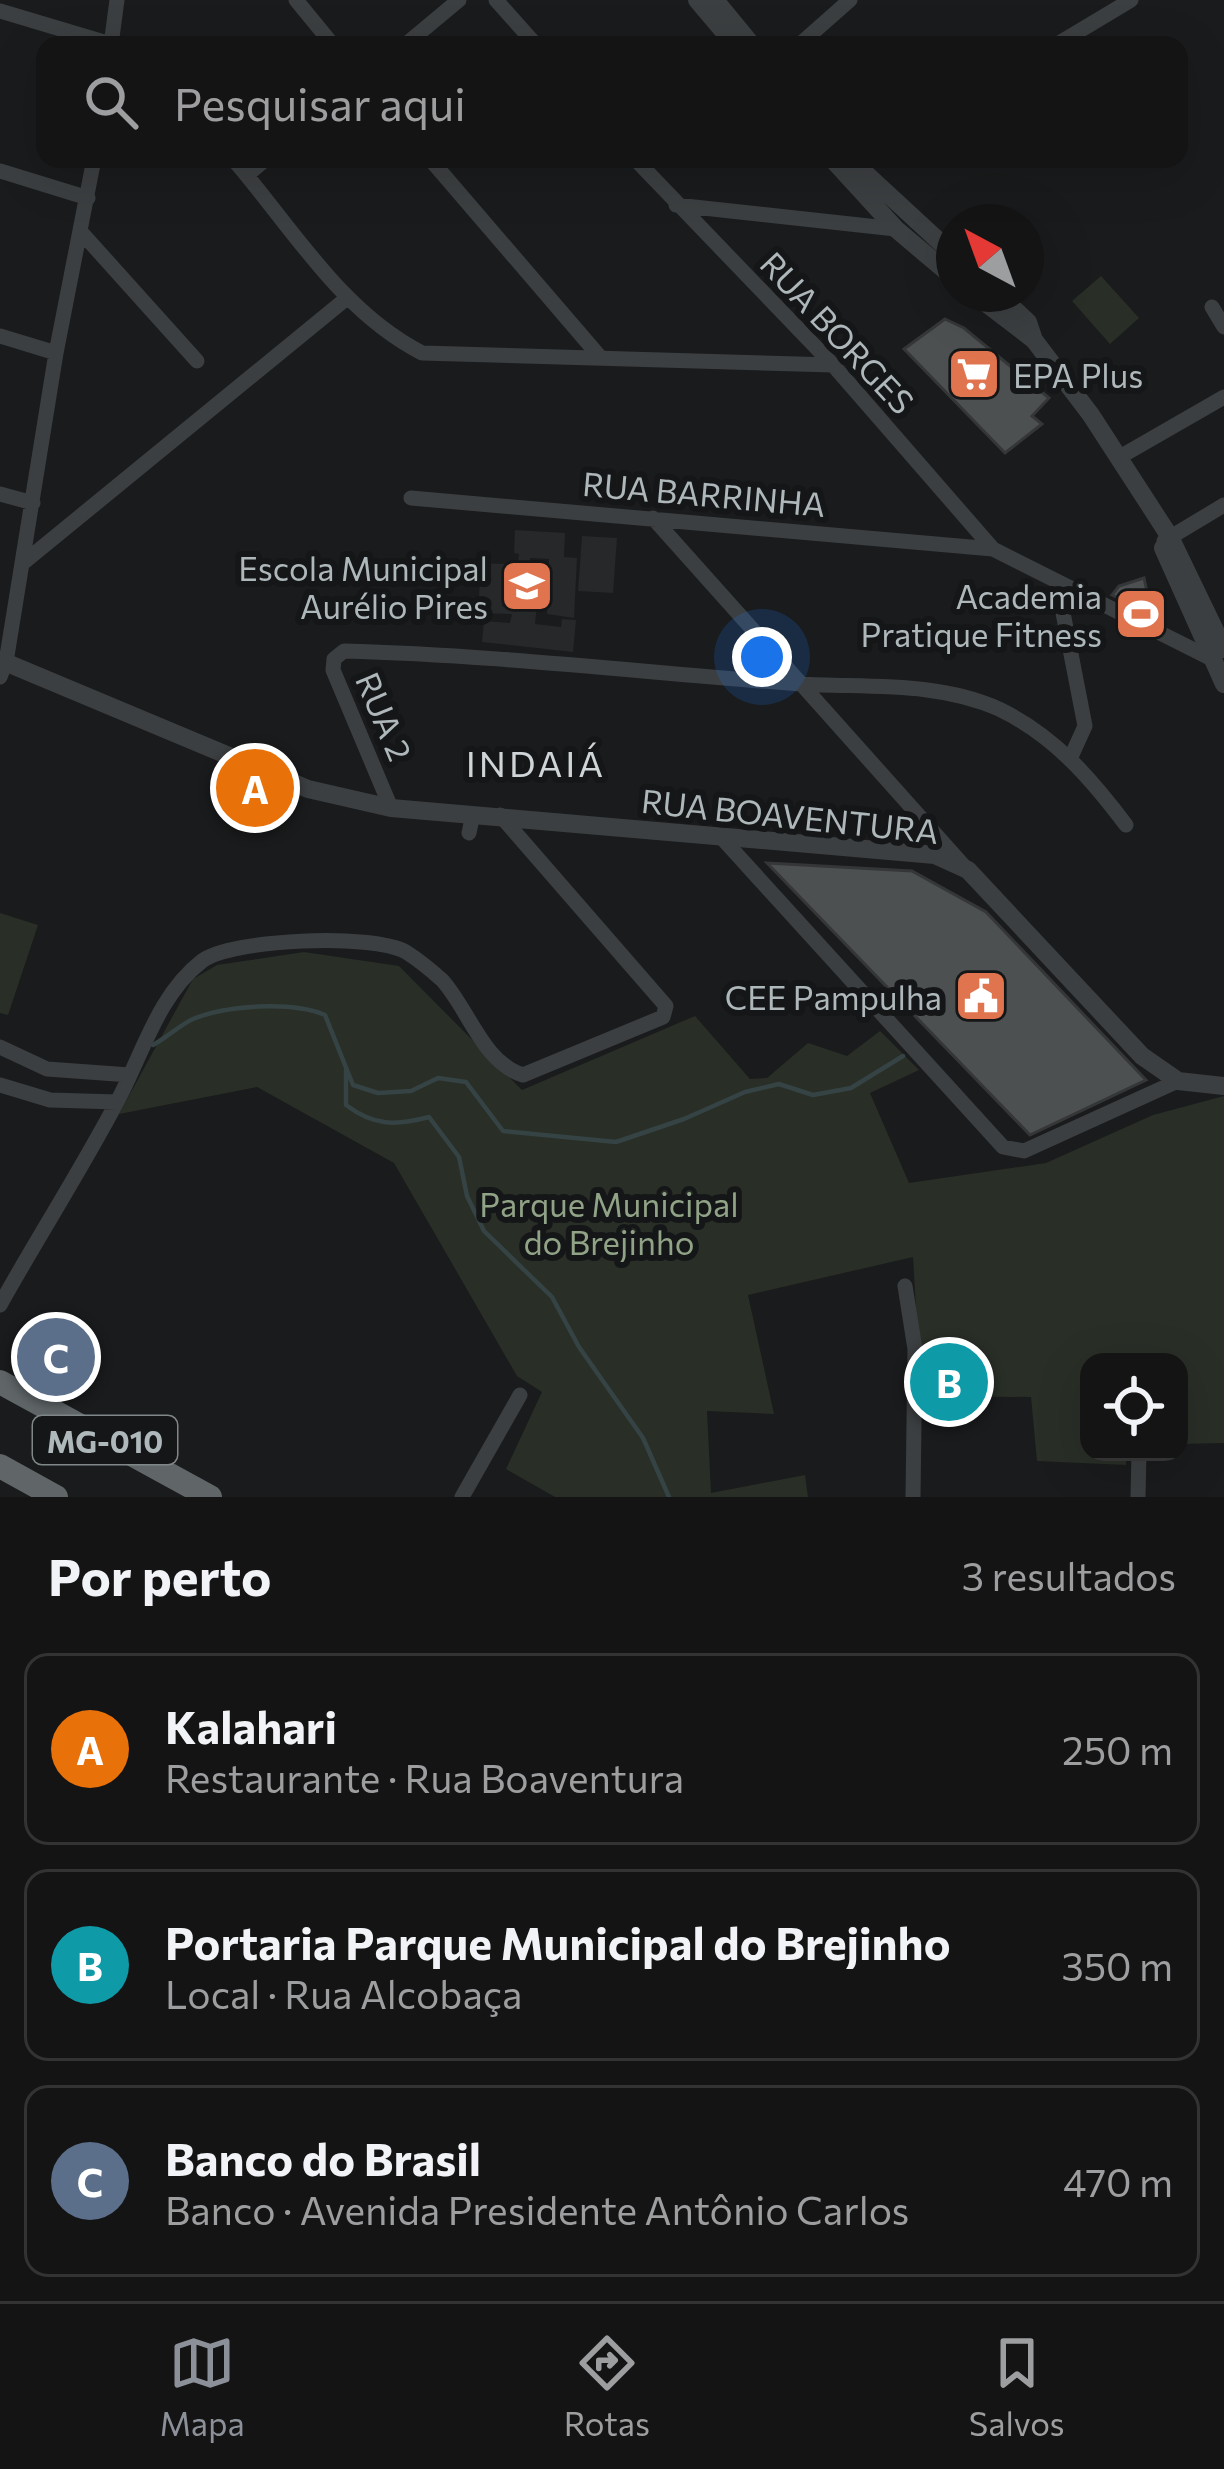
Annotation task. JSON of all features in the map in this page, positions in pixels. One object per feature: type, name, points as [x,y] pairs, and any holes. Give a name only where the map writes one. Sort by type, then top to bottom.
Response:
[{"type":"highway","name":"MG-010","points":[[0,1382],[210,1497]]},
{"type":"highway","name":"MG-010","points":[[0,1466],[56,1497]]},
{"type":"street","points":[[113,36],[117,0]]},
{"type":"street","points":[[296,0],[326,36]]},
{"type":"street","points":[[416,36],[459,0]]},
{"type":"street","points":[[496,0],[528,36]]},
{"type":"street","points":[[697,0],[727,36]]},
{"type":"street","points":[[715,0],[745,36]]},
{"type":"street","points":[[809,36],[850,0]]},
{"type":"street","points":[[1071,36],[1131,0]]},
{"type":"street","points":[[0,11],[85,36]]},
{"type":"street","points":[[2,666],[93,168]]},
{"type":"street","points":[[241,168],[346,298],[386,335],[422,353],[833,365]]},
{"type":"street","points":[[247,175],[255,168]]},
{"type":"street","points":[[438,168],[600,357]]},
{"type":"street","name":"RUA BORGES","points":[[643,168],[833,365],[993,549]]},
{"type":"street","points":[[853,168],[884,223],[936,264]]},
{"type":"street","points":[[855,168],[936,242]]},
{"type":"street","points":[[0,171],[88,198]]},
{"type":"street","points":[[676,205],[884,223],[916,232],[936,246]]},
{"type":"street","points":[[81,232],[197,362]]},
{"type":"street","points":[[23,562],[346,298]]},
{"type":"street","points":[[1212,308],[1224,327]]},
{"type":"street","points":[[997,312],[1034,340],[1091,415],[1155,514],[1219,657],[1224,685]]},
{"type":"street","points":[[1017,312],[1028,322],[1034,340]]},
{"type":"street","points":[[0,336],[56,353]]},
{"type":"street","points":[[1118,458],[1224,397]]},
{"type":"street","points":[[0,494],[33,503]]},
{"type":"street","name":"RUA BARRINHA","points":[[411,497],[993,549]]},
{"type":"street","points":[[1166,540],[1224,505]]},
{"type":"street","points":[[653,518],[968,870]]},
{"type":"street","points":[[993,549],[1219,657]]},
{"type":"street","points":[[1057,582],[1085,726],[1070,759]]},
{"type":"street","name":"RUA 2","points":[[391,808],[333,670],[334,659],[344,651],[446,654],[803,684]]},
{"type":"street","name":"RUA BOAVENTURA","points":[[2,666],[308,789],[391,808],[471,824],[500,815],[934,856],[968,870],[1142,1056],[1178,1081]]},
{"type":"street","points":[[803,684],[940,691],[996,708],[1042,734],[1070,759],[1126,825]]},
{"type":"street","points":[[0,1305],[117,1102],[123,1071],[174,988],[206,957],[288,941],[351,938],[403,950],[443,981],[471,1025],[515,1073],[530,1076],[663,1017],[666,1006],[500,815]]},
{"type":"street","points":[[722,837],[1004,1147],[1024,1151],[1178,1081],[1224,1086]]},
{"type":"street","points":[[0,1048],[47,1069],[123,1071]]},
{"type":"street","points":[[0,1084],[50,1100],[117,1102]]},
{"type":"street","points":[[905,1286],[914,1349],[913,1497]]},
{"type":"street","points":[[462,1497],[520,1395]]},
{"type":"street","points":[[1138,1497],[1139,1461]]},
{"type":"shaded area","name":"Escola Municipal Aurélio Pires","points":[[515,530],[565,533],[564,557],[577,558],[574,618],[547,614],[549,559],[530,558],[530,563],[541,564],[535,624],[561,627],[562,619],[576,620],[573,652],[482,642],[484,621],[510,623],[512,614],[478,613],[481,563],[505,564],[502,606],[512,608],[519,554],[514,553]]},
{"type":"shaded area","name":"Escola Municipal Aurélio Pires","points":[[582,536],[617,538],[613,593],[578,591]]},
{"type":"green space","points":[[1101,276],[1139,318],[1110,344],[1072,301]]},
{"type":"green space","points":[[0,913],[38,925],[8,1015],[0,1013]]},
{"type":"green space","name":"Parque Municipal do Brejinho","points":[[304,952],[399,966],[522,1090],[695,1016],[750,1079],[767,1078],[808,1043],[847,1056],[880,1031],[919,1070],[870,1093],[909,1183],[1046,1163],[1153,1115],[1224,1096],[1224,1443],[1188,1444],[1188,1353],[1080,1353],[1080,1461],[1126,1461],[1126,1465],[1037,1461],[1031,1397],[921,1396],[913,1257],[748,1295],[774,1414],[707,1411],[711,1493],[805,1475],[808,1497],[555,1497],[506,1469],[542,1392],[517,1376],[394,1163],[257,1087],[119,1114],[193,979],[217,965]]},
{"type":"building","name":"EPA Plus","points":[[945,319],[964,328],[1049,398],[1032,416],[1042,424],[1005,453],[904,349]]},
{"type":"building","name":"Academia Pratique Fitness","points":[[1144,578],[1152,615],[1112,595],[1119,586]]},
{"type":"building","name":"CEE Pampulha","points":[[767,863],[912,871],[986,912],[1146,1080],[1030,1135]]},
{"type":"building","points":[[940,1372],[960,1375],[958,1393],[938,1389]]},
{"type":"waterway","points":[[153,1045],[193,1019],[223,1010],[278,1006],[311,1011],[325,1015],[353,1085],[378,1093],[411,1091],[438,1078],[466,1082],[503,1131],[616,1142],[745,1092],[779,1084],[813,1095],[851,1088],[903,1056]]},
{"type":"waterway","points":[[346,1069],[346,1105],[356,1112],[385,1122],[429,1117],[459,1157],[467,1196],[484,1231],[552,1297],[579,1347],[643,1438],[669,1497]]},
{"type":"place","name":"EPA Plus","points":[[974,374]]},
{"type":"place","name":"Escola Municipal Aurélio Pires","points":[[527,586]]},
{"type":"place","name":"Academia Pratique Fitness","points":[[1141,614]]},
{"type":"place","name":"Kalahari","points":[[255,788]]},
{"type":"place","name":"CEE Pampulha","points":[[981,996]]},
{"type":"place","name":"Banco do Brasil","points":[[56,1357]]},
{"type":"place","name":"Portaria Parque Municipal do Brejinho","points":[[949,1382]]},
{"type":"district","name":"INDAIÁ","points":[[536,762]]}]
